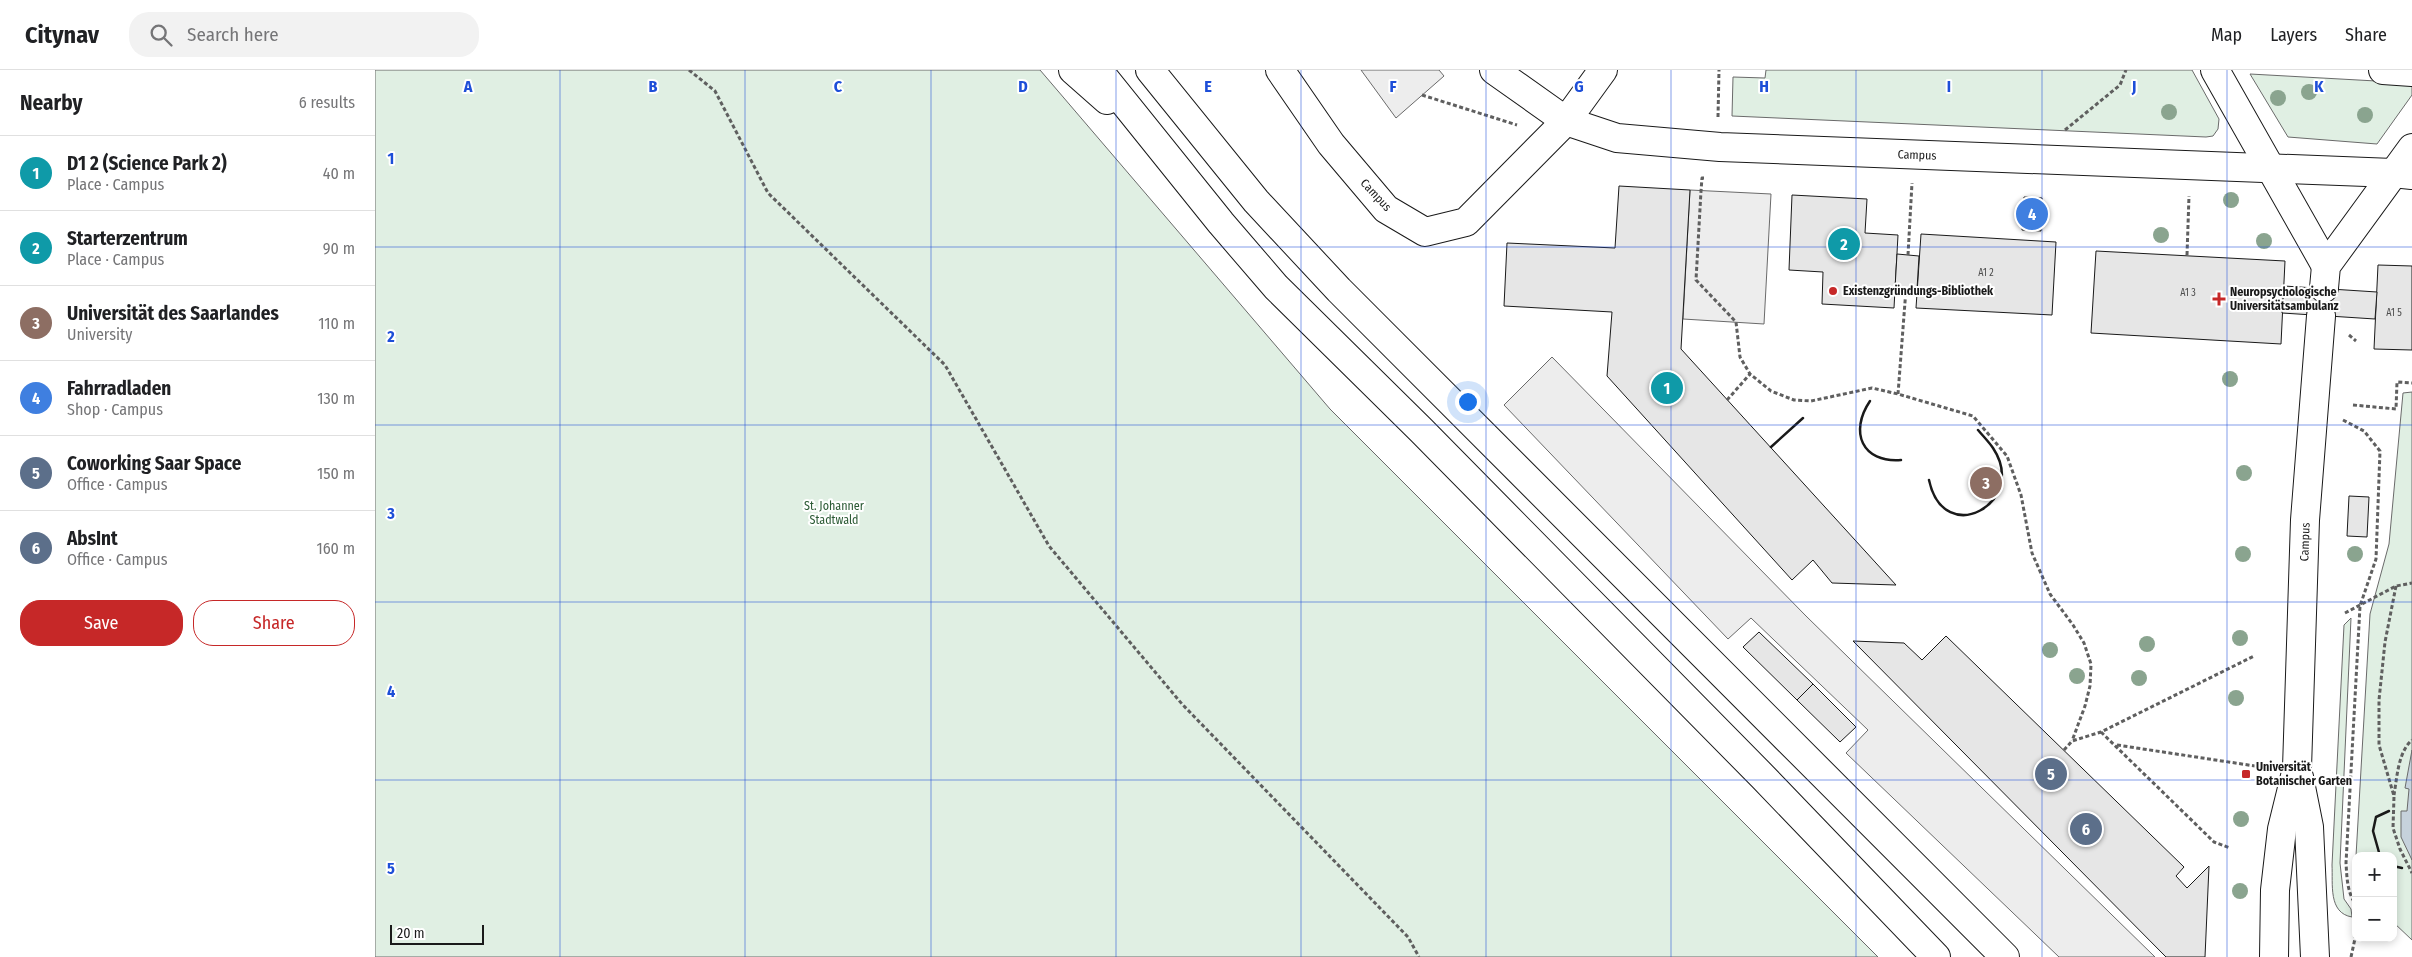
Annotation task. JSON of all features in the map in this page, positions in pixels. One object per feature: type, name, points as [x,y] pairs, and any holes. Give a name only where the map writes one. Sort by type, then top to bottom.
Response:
[{"type":"main road","points":[[1073,70],[1147,133]]},
{"type":"main road","points":[[1098,70],[1147,133],[1276,287],[1491,501],[1936,957]]},
{"type":"main road","points":[[1150,70],[1256,201],[1339,290],[2005,957]]},
{"type":"main road","name":"Campus","points":[[1280,70],[1331,144],[1386,209],[1425,232],[1466,222],[1559,128],[1603,70]]},
{"type":"main road","points":[[1494,70],[1559,128]]},
{"type":"main road","points":[[2215,70],[2271,168],[2325,277],[2403,174],[2412,148]]},
{"type":"main road","points":[[2383,70],[2412,72]]},
{"type":"main road","name":"Campus","points":[[1559,128],[1617,138],[1664,143],[1913,155],[2191,164],[2403,174]]},
{"type":"main road","name":"Campus","points":[[2274,953],[2275,890],[2283,829],[2297,768],[2305,520],[2321,316]]},
{"type":"main road","name":"Campus","points":[[2297,768],[2309,827],[2312,921],[2321,955]]},
{"type":"main road","points":[[2274,953],[2321,955]]},
{"type":"path","points":[[689,70],[715,91],[768,193],[945,365],[1049,546],[1182,704],[1408,937],[1419,957]]},
{"type":"path","points":[[1718,117],[1719,70]]},
{"type":"path","points":[[2030,159],[2120,85],[2126,70]]},
{"type":"path","points":[[1422,95],[1559,128]]},
{"type":"path","points":[[1908,255],[1913,155]]},
{"type":"path","points":[[2187,255],[2191,164]]},
{"type":"path","points":[[1710,178],[1702,178],[1696,280],[1736,322],[1740,357],[1750,374],[1771,391],[1794,400],[1811,401],[1872,388],[1973,416],[2007,456],[2021,495],[2032,553],[2051,594],[2084,644],[2091,664],[2087,700],[2072,742],[2064,750]]},
{"type":"path","points":[[1898,394],[1906,289]]},
{"type":"path","points":[[1727,400],[1750,374]]},
{"type":"path","points":[[2353,405],[2396,409],[2397,382],[2412,383]]},
{"type":"path","points":[[2347,422],[2364,431],[2380,451],[2377,559],[2360,606],[2346,863],[2347,884],[2352,899]]},
{"type":"path","points":[[2345,612],[2396,586],[2412,583]]},
{"type":"path","points":[[2394,796],[2380,754],[2378,719],[2385,642],[2396,586]]},
{"type":"path","points":[[2072,742],[2101,732],[2255,656]]},
{"type":"path","points":[[2101,732],[2214,842],[2229,848]]},
{"type":"path","points":[[2412,740],[2408,744],[2401,760],[2394,796],[2393,828],[2400,849],[2412,873]]},
{"type":"path","points":[[2115,745],[2255,766]]},
{"type":"path","points":[[2351,957],[2354,942]]},
{"type":"green space","name":"St. Johanner Stadtwald","points":[[375,70],[1040,70],[1330,409],[1878,957],[375,957]]},
{"type":"green space","points":[[1766,70],[2192,70],[2219,119],[2218,129],[2213,136],[2206,137],[1732,116],[1733,77],[1765,78]]},
{"type":"green space","points":[[2250,74],[2412,83],[2412,95],[2377,144],[2288,137]]},
{"type":"green space","points":[[2412,392],[2412,940],[2397,926],[2397,852],[2356,852],[2370,614],[2389,544],[2403,393]]},
{"type":"green space","points":[[2351,618],[2340,863],[2344,899],[2351,909],[2352,917],[2339,910],[2335,904],[2332,889],[2344,625]]},
{"type":"shaded area","points":[[1361,70],[1439,70],[1444,76],[1396,118]]},
{"type":"shaded area","points":[[1690,190],[1771,194],[1764,324],[1683,319]]},
{"type":"shaded area","points":[[1552,357],[1806,616],[2155,957],[2059,957],[1846,753],[1868,730],[1751,618],[1728,639],[1504,405]]},
{"type":"shaded area","points":[[2412,750],[2412,860],[2401,837],[2401,811],[2407,811],[2409,789],[2405,788]]},
{"type":"building","points":[[1619,186],[1690,190],[1681,349],[1896,585],[1832,583],[1813,560],[1792,580],[1607,376],[1612,312],[1504,306],[1507,243],[1615,248]]},
{"type":"building","points":[[1792,195],[1867,199],[1865,233],[1898,235],[1894,308],[1822,304],[1823,272],[1789,270]]},
{"type":"building","points":[[2024,197],[2042,198],[2041,231],[2022,230]]},
{"type":"building","points":[[1921,234],[2056,242],[2052,315],[1916,308]]},
{"type":"building","points":[[2096,251],[2285,261],[2281,344],[2091,333]]},
{"type":"building","points":[[1897,254],[1919,256],[1917,289],[1895,288]]},
{"type":"building","points":[[2378,265],[2412,266],[2412,350],[2374,349]]},
{"type":"building","points":[[2284,286],[2377,292],[2375,319],[2282,313]]},
{"type":"building","points":[[2349,496],[2369,497],[2367,537],[2347,536]]},
{"type":"building","points":[[1759,632],[1813,684],[1797,700],[1743,647]]},
{"type":"building","points":[[1946,636],[2184,867],[2176,876],[2187,888],[2209,866],[2205,957],[2166,957],[1853,641],[1904,643],[1922,660]]},
{"type":"building","points":[[1813,684],[1856,727],[1840,742],[1797,700]]},
{"type":"wall","points":[[1870,401],[1861,424],[1860,434],[1863,443],[1869,451],[1877,456],[1888,460],[1901,460]]},
{"type":"wall","points":[[1771,447],[1803,418]]},
{"type":"wall","points":[[1929,480],[1938,501],[1950,512],[1965,515],[1980,511],[1993,500],[2000,486],[2001,468],[1993,448],[1978,430]]},
{"type":"wall","points":[[2379,852],[2373,831],[2376,817],[2389,811]]},
{"type":"wall","points":[[2397,867],[2402,868]]},
{"type":"place","name":"Fahrradladen","points":[[2032,214]]},
{"type":"place","name":"Starterzentrum","points":[[1844,244]]},
{"type":"place","name":"Existenzgründungs-Bibliothek","points":[[1833,291]]},
{"type":"place","name":"Neuropsychologische Universitätsambulanz","points":[[2219,299]]},
{"type":"place","name":"D1 2 (Science Park 2)","points":[[1667,388]]},
{"type":"place","name":"Universität des Saarlandes","points":[[1986,483]]},
{"type":"place","name":"Coworking Saar Space","points":[[2051,774]]},
{"type":"place","name":"Universität Botanischer Garten","points":[[2246,774]]},
{"type":"place","name":"AbsInt","points":[[2086,829]]}]
